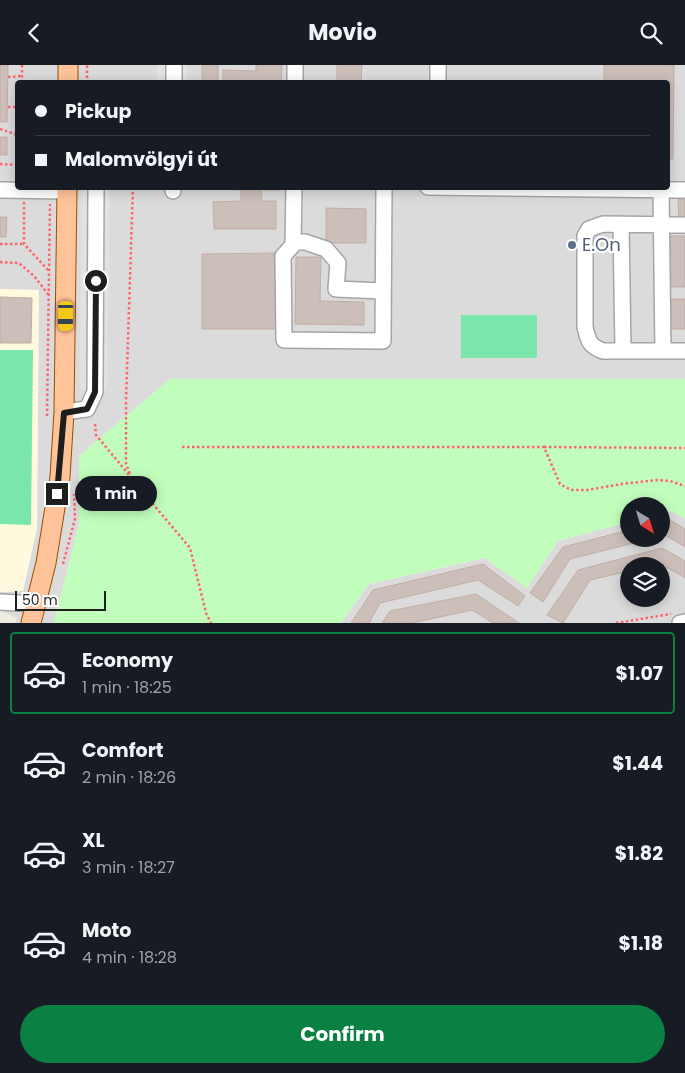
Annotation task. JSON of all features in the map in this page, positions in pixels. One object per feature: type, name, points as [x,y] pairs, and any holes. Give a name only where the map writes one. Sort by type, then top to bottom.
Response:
[{"type":"main road","points":[[68,65],[68,80]]},
{"type":"main road","points":[[31,623],[46,563],[60,477],[55,416],[61,190]]},
{"type":"street","points":[[174,65],[174,80]]},
{"type":"street","points":[[295,65],[295,80]]},
{"type":"street","points":[[438,65],[438,80]]},
{"type":"street","points":[[670,189],[685,190]]},
{"type":"street","points":[[0,190],[24,190]]},
{"type":"street","points":[[55,416],[87,409],[95,392],[96,190]]},
{"type":"street","points":[[294,190],[293,245],[283,256],[284,340],[383,341],[384,190]]},
{"type":"street","points":[[661,190],[663,351]]},
{"type":"street","points":[[685,225],[603,224],[589,229],[585,236],[585,318],[588,339],[594,348],[603,351],[685,351]]},
{"type":"street","points":[[621,224],[623,351]]},
{"type":"street","points":[[293,242],[304,242],[326,249],[338,263],[336,289],[383,291]]},
{"type":"street","points":[[0,603],[36,604]]},
{"type":"path","points":[[22,65],[22,80]]},
{"type":"path","points":[[87,65],[87,80]]},
{"type":"path","points":[[8,77],[22,76]]},
{"type":"path","points":[[8,107],[15,107]]},
{"type":"path","points":[[0,129],[15,134]]},
{"type":"path","points":[[0,164],[15,165]]},
{"type":"path","points":[[24,190],[24,244],[49,271]]},
{"type":"path","points":[[55,416],[49,271],[61,190]]},
{"type":"path","points":[[132,479],[126,464],[126,400],[133,190]]},
{"type":"path","points":[[0,244],[24,244]]},
{"type":"path","points":[[0,262],[19,263],[34,276],[49,295]]},
{"type":"path","points":[[95,424],[96,435],[190,548],[206,613],[211,623]]},
{"type":"path","points":[[182,447],[685,448]]},
{"type":"path","points":[[544,447],[560,484],[571,490],[587,490],[657,480],[670,481],[685,487]]},
{"type":"path","points":[[616,623],[680,620]]},
{"type":"shaded area","points":[[0,65],[685,65],[685,379],[170,379],[79,456],[79,524],[54,623],[16,623],[17,618],[0,611],[0,592],[23,591],[37,528],[39,290],[0,289]]},
{"type":"shaded area","points":[[157,65],[187,65],[187,80],[157,80]]},
{"type":"shaded area","points":[[81,190],[110,190],[107,390],[80,390]]},
{"type":"shaded area","points":[[0,289],[39,290],[37,528],[23,591],[0,592]]},
{"type":"shaded area","points":[[670,511],[685,519],[685,623],[341,623],[369,584],[485,558],[527,588],[558,541],[620,524],[620,547],[670,547]]},
{"type":"green space","points":[[461,315],[537,315],[537,358],[461,358]]},
{"type":"green space","points":[[0,350],[33,350],[31,525],[0,524]]},
{"type":"green space","points":[[170,379],[685,379],[685,519],[670,511],[670,497],[620,497],[620,524],[558,541],[527,588],[485,558],[369,584],[341,623],[54,623],[79,524],[79,456]]},
{"type":"building","points":[[0,65],[8,65],[7,122],[0,122]]},
{"type":"building","points":[[202,65],[218,65],[218,80],[202,80]]},
{"type":"building","points":[[256,65],[282,65],[281,80],[223,80],[223,70],[256,71]]},
{"type":"building","points":[[337,65],[362,65],[361,80],[337,80]]},
{"type":"building","points":[[604,65],[674,65],[673,159],[670,159],[670,80],[604,80]]},
{"type":"building","points":[[0,137],[7,137],[7,155],[0,155]]},
{"type":"building","points":[[241,190],[261,190],[262,201],[276,201],[276,229],[214,229],[213,202],[241,201]]},
{"type":"building","points":[[678,199],[685,199],[685,220],[679,220]]},
{"type":"building","points":[[326,208],[366,209],[366,243],[326,243]]},
{"type":"building","points":[[0,217],[7,217],[6,237],[0,237]]},
{"type":"building","points":[[669,236],[685,236],[685,287],[669,287]]},
{"type":"building","points":[[277,253],[277,329],[202,329],[202,254]]},
{"type":"building","points":[[296,257],[321,257],[320,301],[364,302],[364,325],[295,324]]},
{"type":"building","points":[[0,297],[32,298],[31,343],[0,343]]},
{"type":"building","points":[[671,299],[685,299],[685,329],[670,329]]},
{"type":"building","points":[[670,520],[685,529],[685,547],[670,538]]},
{"type":"building","points":[[620,532],[620,546],[570,559],[543,602],[530,593],[563,547]]},
{"type":"building","points":[[662,548],[685,561],[685,578],[670,569],[670,557],[628,557]]},
{"type":"building","points":[[620,559],[620,573],[590,580],[563,623],[547,615],[578,570]]},
{"type":"building","points":[[483,564],[525,596],[518,606],[478,580],[380,603],[369,623],[351,623],[373,590]]},
{"type":"building","points":[[476,594],[519,623],[493,623],[472,610],[412,623],[382,623],[390,611]]},
{"type":"place","name":"E.On","points":[[572,245]]},
{"type":"route","points":[[57,494],[60,477],[64,413],[87,409],[95,392],[96,281]]}]
